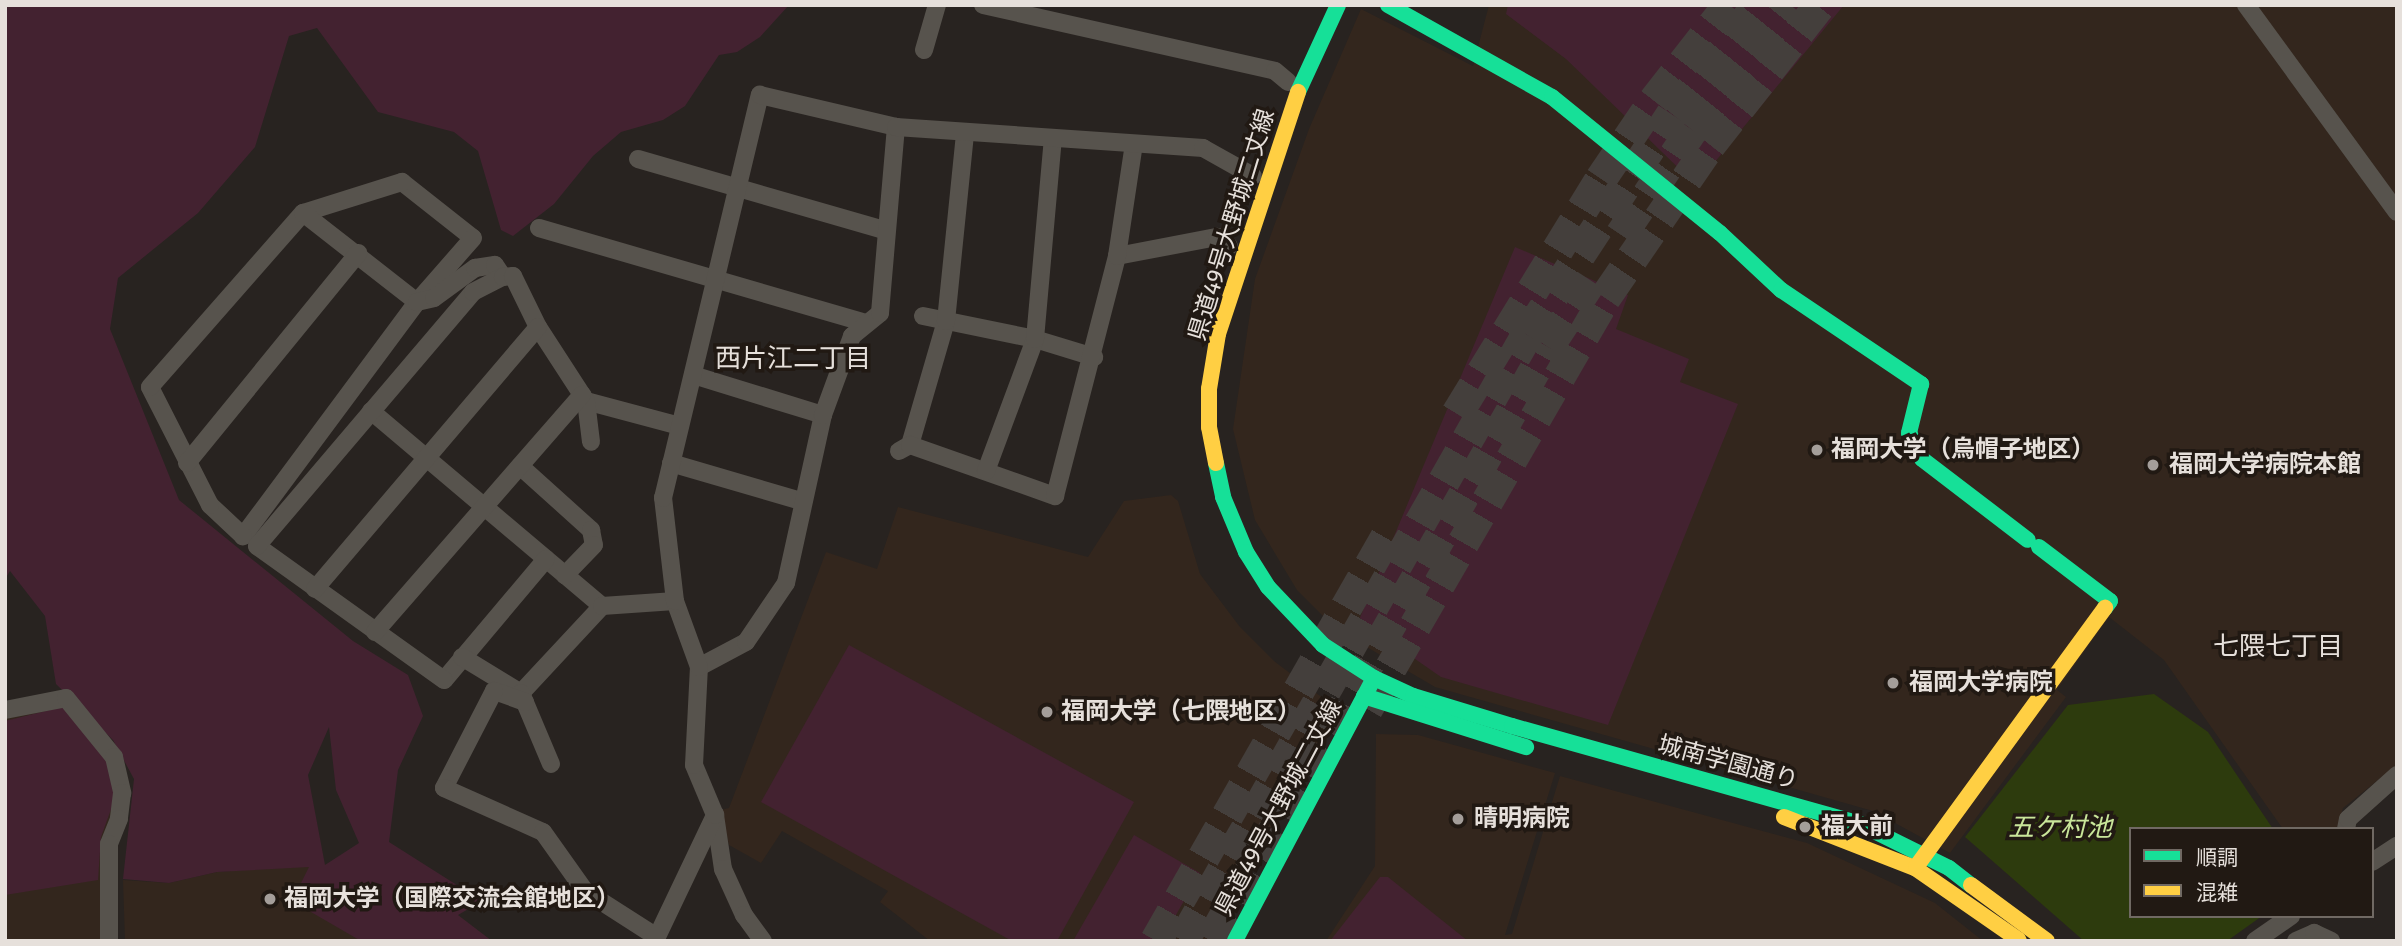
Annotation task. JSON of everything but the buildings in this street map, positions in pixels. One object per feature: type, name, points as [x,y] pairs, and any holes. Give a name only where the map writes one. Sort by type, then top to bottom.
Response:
[{"type":"street","points":[[924,50],[937,5]]},
{"type":"street","points":[[983,5],[1036,12],[1275,71],[1288,82]]},
{"type":"street","name":"県道49号大野城二丈線","points":[[1220,270],[1288,82],[1320,5]]},
{"type":"street","name":"県道49号大野城二丈線","points":[[1235,941],[1374,678],[1313,636],[1268,587],[1247,552],[1223,497],[1209,428],[1209,389],[1218,334],[1299,90],[1338,5]]},
{"type":"street","points":[[1388,5],[1552,97],[1720,233],[1781,290],[1921,384],[1909,433],[1922,458],[2110,601],[1915,868]]},
{"type":"street","points":[[2246,5],[2397,212]]},
{"type":"street","points":[[763,941],[744,915],[723,869],[715,815],[694,765],[699,667],[675,601],[663,498],[760,95],[896,127],[1203,148],[1253,176]]},
{"type":"street","points":[[699,667],[746,642],[786,583],[800,526],[801,501],[823,415],[852,336],[880,313],[884,230],[896,127]]},
{"type":"street","points":[[965,133],[946,321],[905,448],[986,471],[1055,496],[1094,357],[1117,256],[1133,144]]},
{"type":"street","points":[[986,471],[1035,339],[1053,139]]},
{"type":"street","points":[[638,159],[737,191],[884,230]]},
{"type":"street","points":[[402,182],[473,238],[417,302],[243,536],[210,505],[150,387],[303,213],[402,182]]},
{"type":"street","points":[[303,213],[358,253],[417,302]]},
{"type":"street","points":[[539,228],[866,323]]},
{"type":"street","points":[[1117,256],[1217,237],[1229,246]]},
{"type":"street","points":[[187,463],[358,253]]},
{"type":"street","points":[[417,302],[434,298],[475,268],[495,265],[503,277]]},
{"type":"street","points":[[546,559],[444,680],[257,547],[472,292],[503,277],[513,276],[538,327],[584,398],[591,442]]},
{"type":"street","points":[[923,316],[1035,339],[1094,357]]},
{"type":"street","name":"県道49号大野城二丈線","points":[[1205,316],[1194,378],[1196,434],[1206,494],[1235,567],[1282,628],[1331,672]]},
{"type":"street","points":[[315,589],[538,327]]},
{"type":"street","points":[[693,375],[823,415]]},
{"type":"street","points":[[584,398],[680,426]]},
{"type":"street","points":[[375,632],[520,466],[584,398]]},
{"type":"street","points":[[371,411],[603,606],[675,601]]},
{"type":"street","points":[[671,463],[801,501]]},
{"type":"street","points":[[520,466],[591,530],[594,545],[565,575]]},
{"type":"street","points":[[523,698],[603,606]]},
{"type":"street","points":[[463,657],[523,698],[551,764]]},
{"type":"street","name":"城南学園通り","points":[[1374,678],[1413,696],[1511,726],[1827,813],[1925,854],[2047,941]]},
{"type":"street","name":"県道49号大野城二丈線","points":[[1346,684],[1364,696]]},
{"type":"street","points":[[523,698],[494,691],[444,788],[543,832],[585,891],[656,939],[715,815]]},
{"type":"street","name":"城南学園通り","points":[[1364,696],[1476,734],[1743,803],[1883,852],[1915,868],[2020,941]]},
{"type":"street","points":[[5,710],[66,698],[114,757],[122,793],[119,819],[108,844],[108,941]]},
{"type":"street","points":[[2346,827],[2348,819],[2396,777]]},
{"type":"street","points":[[2374,861],[2397,846]]},
{"type":"street","points":[[2255,941],[2288,918]]},
{"type":"street","points":[[2296,941],[2314,933],[2331,941]]},
{"type":"shaded area","points":[[5,5],[789,5],[760,37],[737,52],[719,55],[685,106],[663,120],[621,132],[593,156],[554,204],[513,236],[501,230],[478,151],[454,132],[378,112],[317,28],[289,36],[255,147],[198,213],[118,278],[110,329],[179,500],[353,641],[408,675],[423,716],[398,770],[389,842],[482,901],[458,915],[492,941],[361,941],[292,901],[309,867],[217,872],[169,883],[123,879],[134,779],[113,740],[56,684],[45,616],[10,571],[5,579]],"holes":[[[329,727],[336,790],[359,843],[325,865],[308,775]]]},
{"type":"shaded area","name":"福岡大学（烏帽子地区）","points":[[1489,5],[2397,5],[2397,765],[2343,808],[2338,827],[2282,827],[2164,660],[2109,617],[2057,690],[2066,697],[1950,853],[1873,811],[1435,687],[1336,629],[1297,590],[1255,520],[1233,429],[1255,279],[1309,129],[1361,9],[1473,66]]},
{"type":"shaded area","points":[[1508,5],[1844,5],[1696,185],[1566,59],[1506,14]]},
{"type":"shaded area","points":[[1515,247],[1628,295],[1616,329],[1689,359],[1680,382],[1738,404],[1608,725],[1441,677],[1359,620]]},
{"type":"shaded area","name":"福岡大学（七隈地区）","points":[[1171,495],[1178,501],[1200,574],[1240,627],[1274,661],[1328,702],[1330,722],[1215,941],[930,941],[880,902],[888,891],[782,831],[761,863],[729,845],[721,810],[729,808],[826,552],[877,569],[898,507],[1088,557],[1124,501]]},
{"type":"shaded area","points":[[849,645],[1134,802],[1057,941],[1012,941],[761,802]]},
{"type":"shaded area","points":[[66,700],[117,775],[106,941],[5,941],[5,714]]},
{"type":"shaded area","points":[[66,706],[106,753],[113,777],[114,801],[101,837],[98,880],[5,895],[5,721]]},
{"type":"shaded area","points":[[1376,734],[1418,735],[1555,773],[1505,935],[1512,934],[1560,776],[1807,843],[1935,903],[1983,941],[1326,941],[1375,866]]},
{"type":"shaded area","points":[[1134,835],[1200,873],[1161,941],[1073,941]]},
{"type":"shaded area","name":"福岡大学（国際交流会館地区）","points":[[331,864],[457,915],[492,941],[125,941],[123,880],[169,883],[217,872]]},
{"type":"shaded area","points":[[1380,877],[1388,877],[1468,941],[1330,941]]},
{"type":"water","name":"五ケ村池","points":[[2154,694],[2208,732],[2272,827],[2129,827],[2129,918],[2259,918],[2227,941],[2084,941],[1965,837],[2068,705]]},
{"type":"tunnel","points":[[1457,414],[1601,179],[1654,101],[1729,5]]},
{"type":"tunnel","points":[[1183,941],[1527,335],[1672,114],[1758,5]]},
{"type":"tunnel","points":[[1621,235],[1692,130],[1791,5]]},
{"type":"tunnel","points":[[1367,709],[1605,298],[1710,145],[1820,5]]},
{"type":"tunnel","points":[[1211,941],[1548,347],[1591,281]]},
{"type":"tunnel","points":[[1156,941],[1389,532]]},
{"type":"traffic: fast","points":[[1298,92],[1338,5]]},
{"type":"traffic: fast","points":[[1388,5],[1552,97],[1720,233],[1781,290],[1921,384],[1909,433],[1922,459],[2028,540]]},
{"type":"traffic: fast","points":[[1216,463],[1223,497],[1246,552],[1268,587],[1323,645],[1374,678],[1235,941]]},
{"type":"traffic: fast","points":[[2039,547],[2110,601],[2105,608]]},
{"type":"traffic: fast","points":[[1374,678],[1413,696],[1512,726],[1860,824],[1949,868],[1971,885]]},
{"type":"traffic: fast","points":[[1364,696],[1526,747]]},
{"type":"traffic: slow","points":[[1216,463],[1209,427],[1209,389],[1218,334],[1298,92]]},
{"type":"traffic: slow","points":[[1916,867],[2105,608]]},
{"type":"traffic: slow","points":[[1784,817],[1915,868],[2019,940]]},
{"type":"traffic: slow","points":[[1971,885],[2047,941]]},
{"type":"place","name":"福岡大学（烏帽子地区）","points":[[1817,450]]},
{"type":"place","name":"福岡大学病院本館","points":[[2153,465]]},
{"type":"place","name":"福岡大学病院","points":[[1893,683]]},
{"type":"place","name":"福岡大学（七隈地区）","points":[[1047,712]]},
{"type":"place","name":"晴明病院","points":[[1458,819]]},
{"type":"place","name":"福大前","points":[[1805,827]]},
{"type":"place","name":"福岡大学（国際交流会館地区）","points":[[270,899]]},
{"type":"district","name":"西片江二丁目","points":[[793,359]]},
{"type":"district","name":"七隈七丁目","points":[[2278,647]]}]
